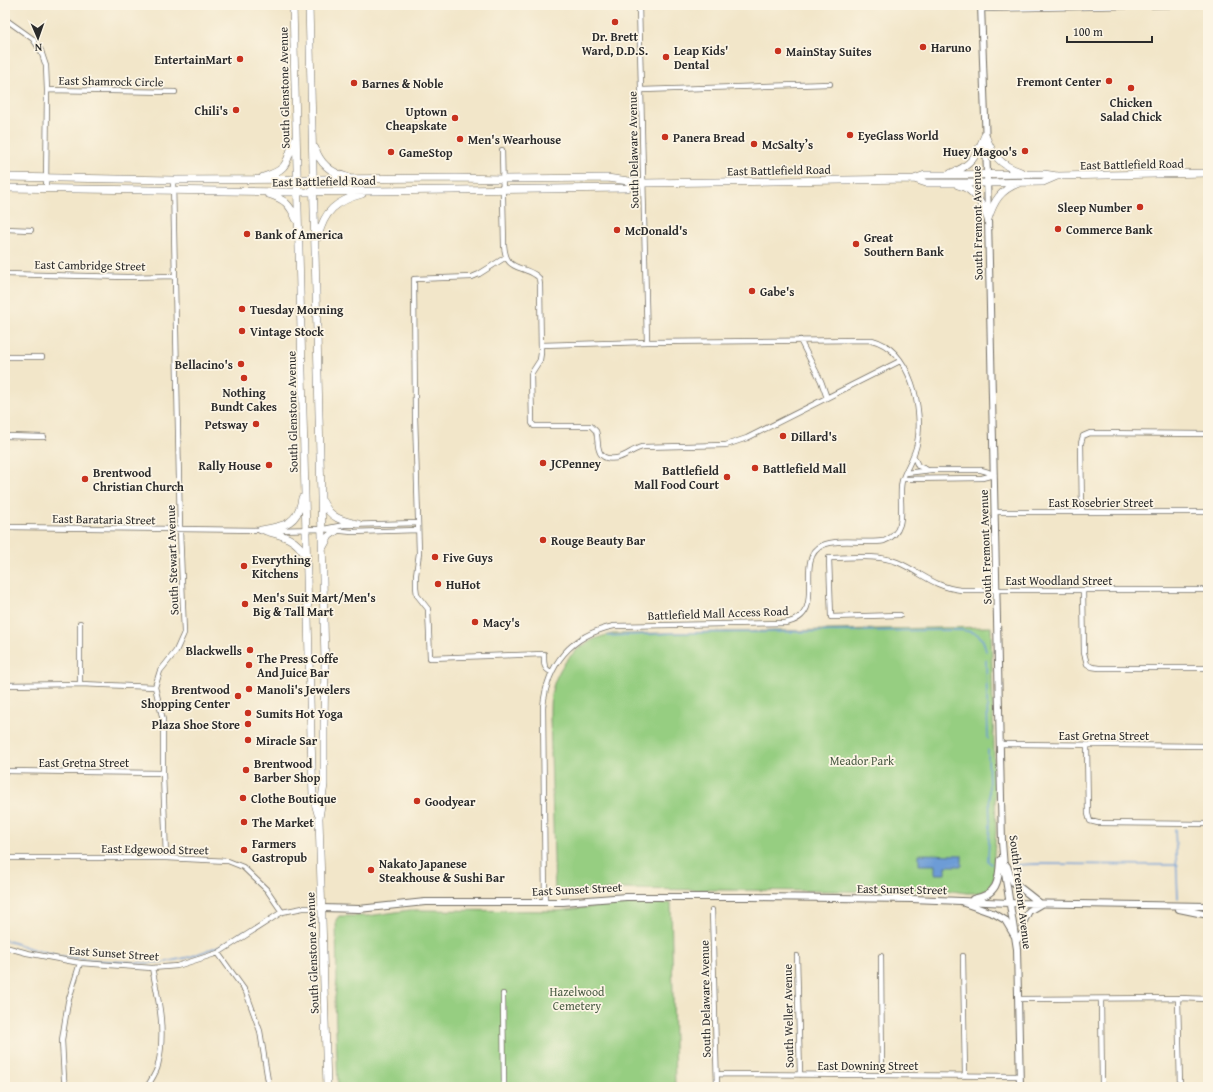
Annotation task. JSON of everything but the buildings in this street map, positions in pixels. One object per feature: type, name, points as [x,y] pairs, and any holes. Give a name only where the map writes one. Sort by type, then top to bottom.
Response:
[{"type":"main road","name":"South Glenstone Avenue","points":[[293,5],[313,796],[319,818]]},
{"type":"main road","name":"South Glenstone Avenue","points":[[309,5],[325,661],[324,784],[319,818],[327,1087]]},
{"type":"main road","name":"South Fremont Avenue","points":[[981,7],[987,174],[1002,851],[1017,940],[1020,1087]]},
{"type":"main road","points":[[985,134],[992,151],[997,158],[1010,168],[1026,174]]},
{"type":"main road","points":[[944,175],[957,171],[970,163],[974,158],[985,134]]},
{"type":"main road","points":[[256,180],[272,175],[285,166],[296,135]]},
{"type":"main road","points":[[312,138],[320,160],[331,171],[355,179]]},
{"type":"main road","name":"East Battlefield Road","points":[[5,178],[173,180],[606,178],[643,183],[914,179],[925,175],[1044,174],[1057,176],[1208,173]]},
{"type":"main road","name":"East Battlefield Road","points":[[914,179],[926,183],[1043,182],[1057,176]]},
{"type":"main road","points":[[988,219],[993,205],[1001,194],[1013,186],[1023,182]]},
{"type":"main road","name":"East Battlefield Road","points":[[5,188],[314,192],[627,188],[643,183]]},
{"type":"main road","points":[[950,183],[961,185],[976,195],[988,219]]},
{"type":"main road","points":[[316,245],[323,221],[330,210],[338,203],[346,199],[372,191]]},
{"type":"main road","points":[[260,192],[286,202],[293,212],[298,224]]},
{"type":"main road","points":[[262,530],[284,525],[292,520],[298,512],[300,506],[304,481]]},
{"type":"main road","points":[[322,496],[326,507],[331,514],[341,520],[358,524]]},
{"type":"main road","points":[[262,530],[280,534],[292,540],[302,550],[306,561]]},
{"type":"main road","points":[[323,548],[329,536],[336,531]]},
{"type":"main road","points":[[959,901],[982,897],[991,892],[999,875],[1002,851]]},
{"type":"main road","points":[[959,901],[995,914],[1005,920],[1017,940],[1023,933],[1024,921],[1029,911],[1041,904],[1013,882],[1002,851]]},
{"type":"main road","name":"East Sunset Street","points":[[322,908],[359,909],[425,902],[545,903],[626,896],[912,899],[1041,904],[1208,906]]},
{"type":"main road","name":"East Sunset Street","points":[[1167,906],[1208,915]]},
{"type":"street","name":"South Delaware Avenue","points":[[639,5],[647,342]]},
{"type":"street","points":[[981,7],[1191,5]]},
{"type":"street","points":[[5,19],[29,35],[39,46],[44,56],[47,90],[46,189]]},
{"type":"street","points":[[642,90],[830,84]]},
{"type":"street","name":"East Shamrock Circle","points":[[47,90],[175,92]]},
{"type":"street","points":[[502,150],[504,245],[506,257],[513,265],[533,274],[540,281],[540,360],[531,374],[534,426],[591,426],[596,431],[600,453],[605,457],[610,458],[620,458],[642,447],[730,444],[747,438],[900,361]]},
{"type":"street","name":"South Stewart Avenue","points":[[155,687],[160,671],[176,651],[184,633],[180,530],[173,180]]},
{"type":"street","points":[[5,229],[31,230]]},
{"type":"street","points":[[506,257],[472,277],[414,279],[415,415],[419,553],[416,587],[417,595],[428,609],[430,658],[544,654],[546,670],[551,672]]},
{"type":"street","name":"East Cambridge Street","points":[[5,274],[127,277],[175,276]]},
{"type":"street","points":[[800,340],[821,381],[826,398]]},
{"type":"street","name":"Battlefield Mall Access Road","points":[[541,345],[647,342],[872,340],[884,345],[905,368],[911,382],[918,408],[918,433],[914,456],[903,479],[901,487],[901,519],[897,532],[891,538],[884,541],[834,543],[816,550],[811,557],[808,606],[804,614],[795,620],[785,623],[635,625],[608,628],[594,632],[576,642],[562,656],[551,672],[545,691],[543,712],[545,903]]},
{"type":"street","points":[[5,356],[42,357]]},
{"type":"street","points":[[1082,512],[1081,443],[1083,436],[1090,433],[1208,434]]},
{"type":"street","points":[[5,436],[44,437]]},
{"type":"street","points":[[914,456],[918,466],[931,470]]},
{"type":"street","points":[[906,473],[931,470],[985,470],[994,474]]},
{"type":"street","points":[[903,479],[982,478],[994,474]]},
{"type":"street","name":"East Rosebrier Street","points":[[995,512],[1208,512]]},
{"type":"street","points":[[322,529],[334,526],[358,524],[418,523]]},
{"type":"street","name":"East Barataria Street","points":[[5,527],[180,530],[322,529]]},
{"type":"street","points":[[322,529],[336,531],[418,530]]},
{"type":"street","name":"East Woodland Street","points":[[900,615],[831,617],[829,558],[882,558],[900,564],[932,582],[948,588],[961,590],[1208,590]]},
{"type":"street","points":[[1083,590],[1084,653],[1087,664],[1092,667],[1099,668],[1208,668]]},
{"type":"street","points":[[80,623],[80,684]]},
{"type":"street","points":[[5,684],[80,684],[155,687],[163,720],[162,773],[166,858]]},
{"type":"street","name":"East Gretna Street","points":[[1000,744],[1208,746]]},
{"type":"street","points":[[1088,745],[1088,814],[1090,821],[1098,823],[1208,824]]},
{"type":"street","name":"East Gretna Street","points":[[5,771],[162,773]]},
{"type":"street","name":"East Edgewood Street","points":[[5,858],[166,858],[228,861],[243,867],[267,890],[282,912]]},
{"type":"street","name":"East Sunset Street","points":[[5,947],[80,963],[152,968],[177,966],[218,953],[282,912],[303,908],[322,908]]},
{"type":"street","name":"South Delaware Avenue","points":[[712,910],[717,1087]]},
{"type":"street","points":[[218,953],[246,992],[260,1031],[269,1087]]},
{"type":"street","name":"South Weller Avenue","points":[[797,956],[800,1075]]},
{"type":"street","points":[[881,956],[882,1075]]},
{"type":"street","points":[[964,956],[965,1076]]},
{"type":"street","points":[[66,1087],[64,1079],[62,1040],[68,1002],[80,963]]},
{"type":"street","points":[[147,1087],[158,1066],[162,1039],[161,1013],[152,968]]},
{"type":"street","points":[[503,994],[504,1087]]},
{"type":"street","points":[[1178,998],[1180,1087]]},
{"type":"street","points":[[1018,999],[1208,999]]},
{"type":"street","points":[[1101,999],[1102,1087]]},
{"type":"street","name":"East Downing Street","points":[[717,1074],[1020,1076]]},
{"type":"green space","name":"Meador Park","points":[[991,627],[996,831],[994,879],[988,889],[978,893],[966,893],[945,890],[931,892],[620,889],[571,894],[555,894],[550,715],[551,697],[552,690],[562,667],[583,645],[602,636],[613,634]]},
{"type":"green space","name":"Hazelwood Cemetery","points":[[671,903],[675,1087],[338,1087],[335,998],[337,980],[336,920],[339,916],[368,916],[410,910],[558,911],[615,904]]},
{"type":"water","points":[[919,854],[962,855],[962,866],[946,866],[946,874],[935,874],[935,865],[919,865]]},
{"type":"waterway","points":[[607,636],[677,633],[960,630],[975,633],[981,637],[986,651]]},
{"type":"waterway","points":[[986,660],[988,739]]},
{"type":"waterway","points":[[988,750],[990,825],[988,861],[991,864]]},
{"type":"waterway","points":[[1175,829],[1178,898]]},
{"type":"waterway","points":[[1015,865],[1178,865]]},
{"type":"waterway","points":[[5,940],[59,956],[102,961],[144,963],[165,962],[190,957],[227,943],[244,931]]},
{"type":"place","name":"Dr. Brett Ward, D.D.S.","points":[[615,22]]},
{"type":"place","name":"Haruno","points":[[923,47]]},
{"type":"place","name":"MainStay Suites","points":[[778,51]]},
{"type":"place","name":"Leap Kids' Dental","points":[[666,57]]},
{"type":"place","name":"EntertainMart","points":[[240,59]]},
{"type":"place","name":"Fremont Center","points":[[1109,81]]},
{"type":"place","name":"Barnes & Noble","points":[[354,83]]},
{"type":"place","name":"Chicken Salad Chick","points":[[1131,88]]},
{"type":"place","name":"Chili's","points":[[236,110]]},
{"type":"place","name":"Uptown Cheapskate","points":[[455,118]]},
{"type":"place","name":"EyeGlass World","points":[[850,135]]},
{"type":"place","name":"Panera Bread","points":[[665,137]]},
{"type":"place","name":"Men's Wearhouse","points":[[460,139]]},
{"type":"place","name":"McSalty’s","points":[[754,144]]},
{"type":"place","name":"Huey Magoo's","points":[[1025,151]]},
{"type":"place","name":"GameStop","points":[[391,152]]},
{"type":"place","name":"Sleep Number","points":[[1140,207]]},
{"type":"place","name":"Commerce Bank","points":[[1058,229]]},
{"type":"place","name":"McDonald's","points":[[617,230]]},
{"type":"place","name":"Bank of America","points":[[247,234]]},
{"type":"place","name":"Great Southern Bank","points":[[856,244]]},
{"type":"place","name":"Gabe's","points":[[752,291]]},
{"type":"place","name":"Tuesday Morning","points":[[242,309]]},
{"type":"place","name":"Vintage Stock","points":[[242,331]]},
{"type":"place","name":"Bellacino's","points":[[241,364]]},
{"type":"place","name":"Nothing Bundt Cakes","points":[[244,378]]},
{"type":"place","name":"Petsway","points":[[256,424]]},
{"type":"place","name":"Dillard's","points":[[783,436]]},
{"type":"place","name":"JCPenney","points":[[543,463]]},
{"type":"place","name":"Rally House","points":[[269,465]]},
{"type":"place","name":"Battlefield Mall","points":[[755,468]]},
{"type":"place","name":"Battlefield Mall Food Court","points":[[727,477]]},
{"type":"place","name":"Brentwood Christian Church","points":[[85,479]]},
{"type":"place","name":"Rouge Beauty Bar","points":[[543,540]]},
{"type":"place","name":"Five Guys","points":[[435,557]]},
{"type":"place","name":"Everything Kitchens","points":[[244,566]]},
{"type":"place","name":"HuHot","points":[[438,584]]},
{"type":"place","name":"Men's Suit Mart/Men's Big & Tall Mart","points":[[245,604]]},
{"type":"place","name":"Macy's","points":[[475,622]]},
{"type":"place","name":"Blackwells","points":[[250,650]]},
{"type":"place","name":"The Press Coffe And Juice Bar","points":[[249,665]]},
{"type":"place","name":"Manoli's Jewelers","points":[[249,689]]},
{"type":"place","name":"Brentwood Shopping Center","points":[[238,696]]},
{"type":"place","name":"Sumits Hot Yoga","points":[[248,713]]},
{"type":"place","name":"Plaza Shoe Store","points":[[248,724]]},
{"type":"place","name":"Miracle Sar","points":[[248,740]]},
{"type":"place","name":"Brentwood Barber Shop","points":[[246,770]]},
{"type":"place","name":"Clothe Boutique","points":[[243,798]]},
{"type":"place","name":"Goodyear","points":[[417,801]]},
{"type":"place","name":"The Market","points":[[244,822]]},
{"type":"place","name":"Farmers Gastropub","points":[[244,850]]},
{"type":"place","name":"Nakato Japanese Steakhouse & Sushi Bar","points":[[371,870]]}]
